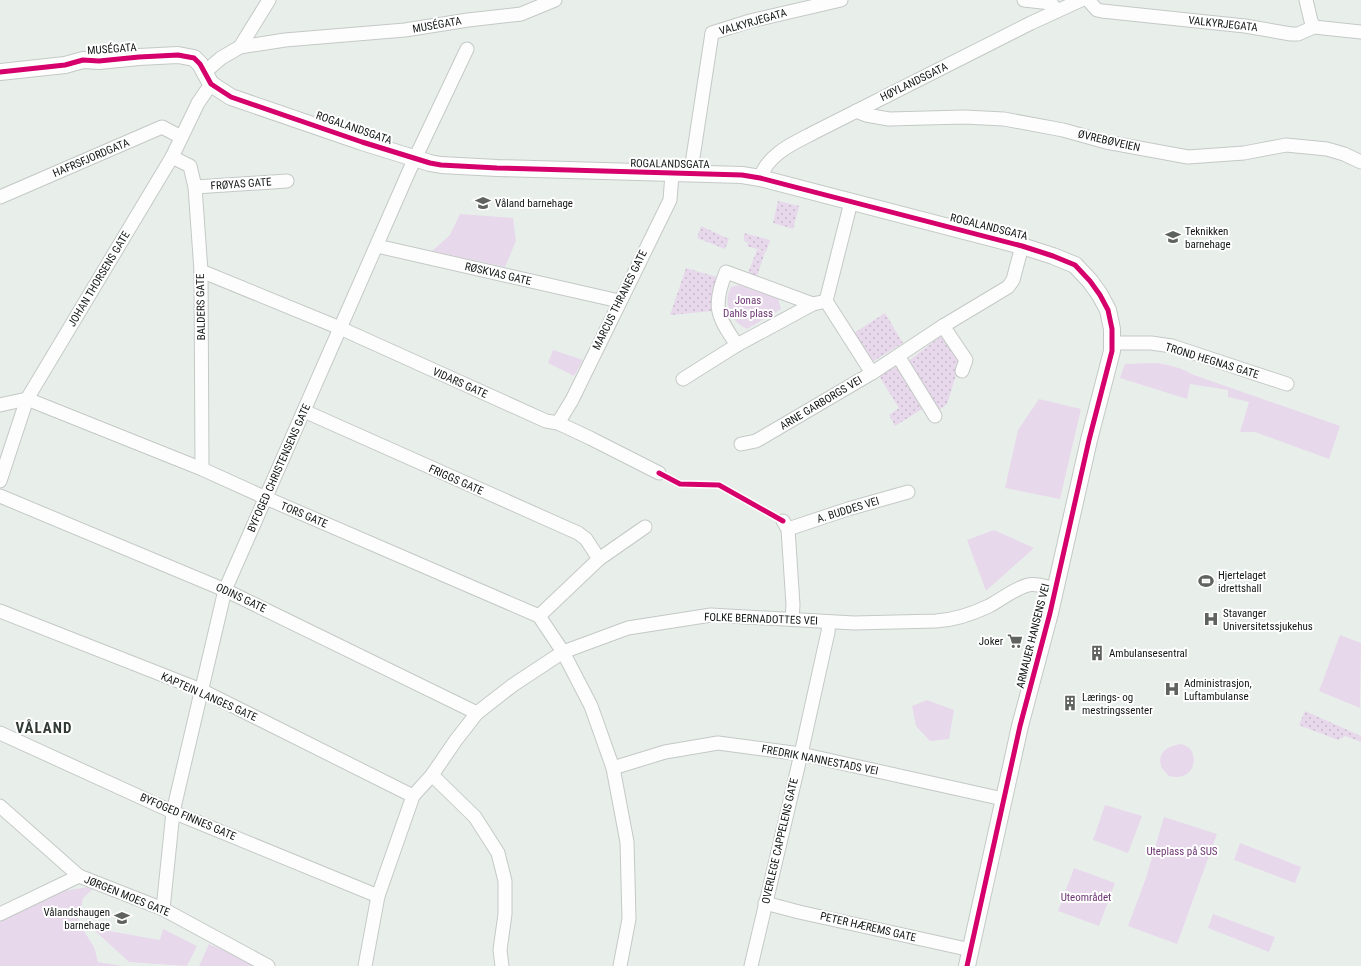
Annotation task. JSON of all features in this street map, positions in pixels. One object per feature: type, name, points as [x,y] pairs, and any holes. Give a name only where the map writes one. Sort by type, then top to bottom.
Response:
[{"type":"street","points":[[240,47],[269,0]]},
{"type":"street","name":"MUSÉGATA","points":[[0,72],[65,65],[82,60],[99,61],[178,55],[194,58],[200,64],[208,78],[222,58],[240,47],[285,40],[405,30],[468,20],[521,14],[556,0]]},
{"type":"street","name":"VALKYRJEGATA","points":[[691,174],[712,33],[750,21],[841,0]]},
{"type":"street","points":[[1024,0],[1051,3],[1057,11]]},
{"type":"street","name":"HØYLANDSGATA","points":[[760,178],[766,164],[773,156],[784,149],[1031,23],[1081,0]]},
{"type":"street","name":"VALKYRJEGATA","points":[[1088,0],[1097,10],[1102,11],[1245,26],[1291,34],[1298,34],[1314,27],[1361,32]]},
{"type":"street","points":[[1306,0],[1314,27]]},
{"type":"street","name":"BYFOGED CHRISTENSENS GATE","points":[[163,909],[173,812],[225,590],[410,169],[467,49]]},
{"type":"street","name":"ROGALANDSGATA","points":[[208,78],[231,97],[362,142],[416,159],[441,165],[672,174],[742,175],[760,178],[1022,246],[1053,256],[1075,265],[1090,281],[1108,310]]},
{"type":"street","name":"JOHAN THORSENS GATE","points":[[0,481],[27,399],[172,157],[198,103],[208,78]]},
{"type":"street","name":"ØVREBØVEIEN","points":[[856,111],[866,116],[889,119],[964,116],[1004,120],[1063,130],[1106,142],[1188,157],[1244,152],[1286,145],[1327,149],[1344,154],[1361,162]]},
{"type":"street","name":"HAFRSFJORDGATA","points":[[0,197],[162,127],[181,137]]},
{"type":"street","name":"BALDERS GATE","points":[[172,157],[190,166],[195,187],[201,271],[202,469]]},
{"type":"street","name":"MARCUS THRANES GATE","points":[[558,423],[572,400],[619,301],[670,200],[672,174]]},
{"type":"street","name":"FRØYAS GATE","points":[[195,187],[287,181]]},
{"type":"street","points":[[851,202],[826,302],[872,373]]},
{"type":"street","name":"RØSKVAS GATE","points":[[377,246],[619,301]]},
{"type":"street","name":"ARNE GARBORGS VEI","points":[[741,444],[756,441],[872,373],[943,326],[1008,287],[1013,280],[1022,246]]},
{"type":"street","name":"VIDARS GATE","points":[[201,271],[340,328],[546,421],[558,423],[609,446],[660,473]]},
{"type":"street","points":[[737,345],[724,326],[719,314],[718,299],[720,287],[726,272],[813,304]]},
{"type":"street","points":[[683,379],[737,345],[813,304],[826,302]]},
{"type":"street","name":"ARMAUER HANSENS VEI","points":[[967,966],[1020,726],[1056,588],[1090,440],[1111,358],[1112,329],[1108,310]]},
{"type":"street","points":[[943,326],[966,360],[962,371]]},
{"type":"street","name":"TROND HEGNAS GATE","points":[[1112,343],[1151,343],[1172,346],[1287,384]]},
{"type":"street","points":[[898,356],[935,416]]},
{"type":"street","points":[[0,405],[27,399]]},
{"type":"street","name":"TORS GATE","points":[[27,399],[202,469],[539,616]]},
{"type":"street","name":"FRIGGS GATE","points":[[304,412],[578,533],[586,539],[599,559]]},
{"type":"street","name":"A. BUDDES VEI","points":[[792,619],[793,605],[786,525],[908,492]]},
{"type":"street","name":"ODINS GATE","points":[[0,496],[225,590],[477,713]]},
{"type":"street","points":[[620,966],[629,919],[627,842],[613,768],[591,706],[563,652],[539,616],[599,559],[645,527]]},
{"type":"street","name":"FOLKE BERNADOTTES VEI","points":[[365,966],[378,896],[413,796],[432,775],[477,713],[513,685],[563,652],[628,628],[711,615],[854,623],[949,620],[988,606],[1029,585],[1056,588]]},
{"type":"street","name":"KAPTEIN LANGES GATE","points":[[0,611],[201,690],[413,796]]},
{"type":"street","name":"OVERLEGE CAPPELENS GATE","points":[[751,966],[801,754],[829,622]]},
{"type":"street","name":"BYFOGED FINNES GATE","points":[[0,733],[173,812],[378,896]]},
{"type":"street","name":"FREDRIK NANNESTADS VEI","points":[[613,768],[665,752],[718,743],[801,754],[1003,799]]},
{"type":"street","points":[[432,775],[475,817],[498,854],[505,881],[505,914],[500,950],[502,966]]},
{"type":"street","name":"JØRGEN MOES GATE","points":[[0,806],[79,876],[163,909],[268,966]]},
{"type":"street","points":[[0,914],[79,876]]},
{"type":"street","name":"PETER HÆREMS GATE","points":[[765,903],[970,950]]},
{"type":"green space","points":[[778,201],[799,206],[793,229],[773,223]]},
{"type":"green space","points":[[460,214],[513,218],[516,241],[505,267],[432,251],[450,235]]},
{"type":"green space","points":[[701,226],[729,239],[725,249],[697,238]]},
{"type":"green space","points":[[744,233],[770,240],[766,252],[747,246],[748,242],[744,241]]},
{"type":"green space","points":[[757,250],[765,252],[757,276],[748,273]]},
{"type":"green space","points":[[686,268],[717,277],[713,311],[670,315]]},
{"type":"green space","name":"Jonas Dahls plass","points":[[739,285],[778,298],[781,309],[747,329],[741,326],[733,317],[727,299],[731,287]]},
{"type":"green space","points":[[885,313],[903,343],[872,362],[854,333]]},
{"type":"green space","points":[[945,333],[961,359],[947,404],[938,411],[907,362]]},
{"type":"green space","points":[[553,350],[583,360],[574,376],[548,363]]},
{"type":"green space","points":[[1156,363],[1179,368],[1191,374],[1340,426],[1329,459],[1255,432],[1240,432],[1249,402],[1228,397],[1228,390],[1190,384],[1187,399],[1120,378],[1125,364]]},
{"type":"green space","points":[[897,365],[924,408],[895,426],[889,415],[899,408],[879,376]]},
{"type":"green space","points":[[1039,399],[1081,409],[1060,499],[1005,488],[1018,430]]},
{"type":"green space","points":[[994,530],[1034,548],[986,591],[967,540]]},
{"type":"green space","points":[[1340,635],[1361,643],[1360,708],[1319,691]]},
{"type":"green space","points":[[927,700],[954,710],[949,739],[930,741],[916,726],[912,706]]},
{"type":"green space","points":[[1305,711],[1361,736],[1361,742],[1345,736],[1338,740],[1299,725]]},
{"type":"green space","points":[[1182,744],[1188,747],[1193,754],[1193,766],[1188,773],[1183,776],[1169,776],[1161,766],[1161,756],[1169,747]]},
{"type":"green space","points":[[1105,805],[1142,816],[1128,853],[1093,840]]},
{"type":"green space","name":"Uteplass på SUS","points":[[1164,817],[1217,834],[1177,944],[1128,926],[1146,878]]},
{"type":"green space","points":[[1240,843],[1301,867],[1295,883],[1234,860]]},
{"type":"green space","name":"Uteområdet","points":[[1074,868],[1115,883],[1099,926],[1058,911]]},
{"type":"green space","points":[[88,887],[92,890],[83,898],[78,922],[94,947],[98,962],[122,966],[0,966],[0,921],[50,893]]},
{"type":"green space","points":[[1213,914],[1275,937],[1269,952],[1208,928]]},
{"type":"green space","points":[[92,928],[160,940],[163,929],[197,946],[187,966],[129,962]]},
{"type":"green space","points":[[209,944],[230,953],[243,955],[262,966],[199,966]]},
{"type":"cycle path","points":[[0,72],[65,65],[83,60],[99,61],[178,55],[194,58],[200,64],[211,84],[231,97],[362,142],[430,163],[497,168],[742,175],[760,178],[1022,246],[1075,265],[1090,281],[1108,310],[1112,329],[1112,351],[1089,440],[1050,613],[1020,726],[967,966]]},
{"type":"cycle path","points":[[659,473],[680,484],[719,485],[783,521]]},
{"type":"place","name":"Våland barnehage","points":[[483,203]]},
{"type":"place","name":"Teknikken barnehage","points":[[1173,237]]},
{"type":"place","name":"Hjertelaget idrettshall","points":[[1206,581]]},
{"type":"place","name":"Stavanger Universitetssjukehus","points":[[1211,619]]},
{"type":"place","name":"Joker","points":[[1015,641]]},
{"type":"place","name":"Ambulansesentral","points":[[1097,653]]},
{"type":"place","name":"Administrasjon, Luftambulanse","points":[[1172,689]]},
{"type":"place","name":"Lærings- og mestringssenter","points":[[1070,703]]},
{"type":"place","name":"Vålandshaugen barnehage","points":[[122,918]]},
{"type":"district","name":"VÅLAND","points":[[44,728]]}]
